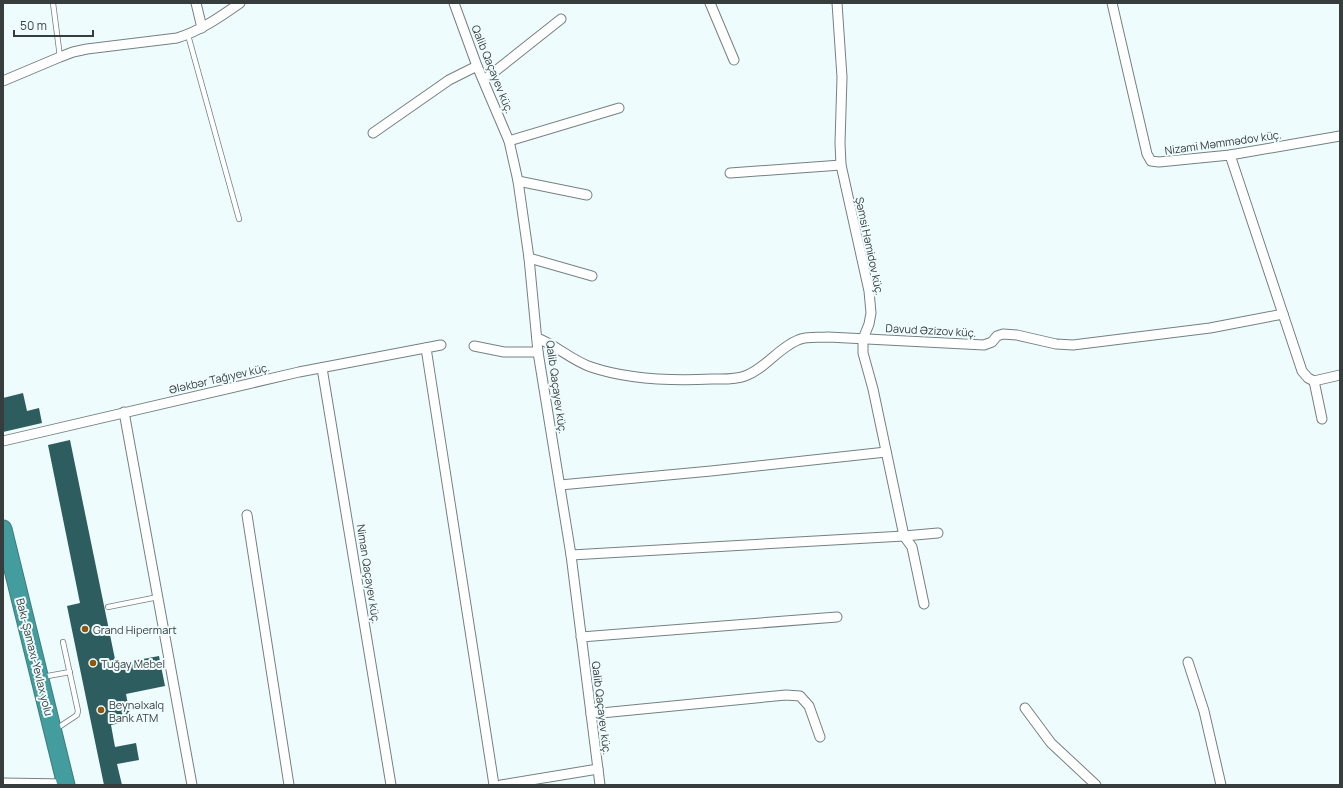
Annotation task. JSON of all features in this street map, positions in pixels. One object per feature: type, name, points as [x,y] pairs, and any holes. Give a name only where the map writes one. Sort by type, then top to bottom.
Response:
[{"type":"highway","name":"Bakı-Şamaxı-Yevlax yolu","points":[[3,530],[66,784]]},
{"type":"street","points":[[196,3],[202,28]]},
{"type":"street","points":[[3,81],[73,52],[170,39],[188,35],[202,28],[240,3]]},
{"type":"street","name":"Qalib Qaçayev küç.","points":[[454,3],[477,66],[509,141],[518,181],[529,258],[538,352],[571,555],[600,785]]},
{"type":"street","points":[[710,3],[734,60]]},
{"type":"street","name":"Şəmsi Həmidov küç.","points":[[837,3],[842,77],[840,143],[841,165],[869,291],[871,313],[869,324],[863,340],[863,352],[873,389],[904,536],[912,547],[924,604]]},
{"type":"street","name":"Nizami Məmmədov küç.","points":[[1112,3],[1147,154],[1151,161],[1159,162],[1230,155],[1340,136]]},
{"type":"street","points":[[484,80],[561,18]]},
{"type":"street","points":[[373,133],[449,80],[477,66]]},
{"type":"street","points":[[509,141],[619,108]]},
{"type":"street","points":[[1230,155],[1302,371],[1308,378],[1314,381],[1340,376]]},
{"type":"street","points":[[730,173],[841,165]]},
{"type":"street","points":[[518,181],[587,195]]},
{"type":"street","points":[[529,258],[592,276]]},
{"type":"street","name":"Davud Əzizov küç.","points":[[537,338],[546,341],[573,358],[591,367],[630,376],[684,380],[737,378],[747,375],[786,346],[799,340],[828,338],[984,345],[992,342],[997,336],[1003,334],[1017,335],[1056,344],[1073,345],[1210,328],[1282,314]]},
{"type":"street","name":"Ələkbər Tağıyev küç.","points":[[3,440],[322,368],[441,345]]},
{"type":"street","points":[[474,346],[504,352],[538,352]]},
{"type":"street","points":[[426,348],[494,785]]},
{"type":"street","name":"Niman Qaçayev küç.","points":[[322,368],[391,785]]},
{"type":"street","points":[[1314,381],[1322,420]]},
{"type":"street","points":[[124,412],[192,785]]},
{"type":"street","points":[[560,485],[711,471],[886,452]]},
{"type":"street","points":[[247,515],[289,785]]},
{"type":"street","points":[[571,555],[938,533]]},
{"type":"street","points":[[581,637],[837,617]]},
{"type":"street","points":[[1188,662],[1204,711],[1221,785]]},
{"type":"street","points":[[591,714],[786,695],[800,696],[809,706],[820,737]]},
{"type":"street","points":[[1025,708],[1051,743],[1096,785]]},
{"type":"street","points":[[500,785],[598,769]]},
{"type":"street","points":[[3,783],[66,784]]},
{"type":"lane","points":[[52,3],[60,57]]},
{"type":"lane","points":[[188,35],[239,219]]},
{"type":"lane","points":[[108,607],[158,597]]},
{"type":"lane","points":[[53,731],[78,715],[63,642]]},
{"type":"lane","points":[[40,678],[70,672]]},
{"type":"building","points":[[23,393],[27,411],[39,408],[42,423],[3,432],[3,398]]},
{"type":"building","points":[[70,440],[116,664],[159,656],[165,686],[126,694],[131,721],[111,725],[115,747],[136,743],[139,760],[117,764],[122,785],[104,785],[67,606],[80,603],[48,445]]},
{"type":"place","name":"Grand Hipermart","points":[[85,629]]},
{"type":"place","name":"Tuğay Mebel","points":[[93,663]]},
{"type":"place","name":"Beynəlxalq Bank ATM","points":[[101,710]]}]
